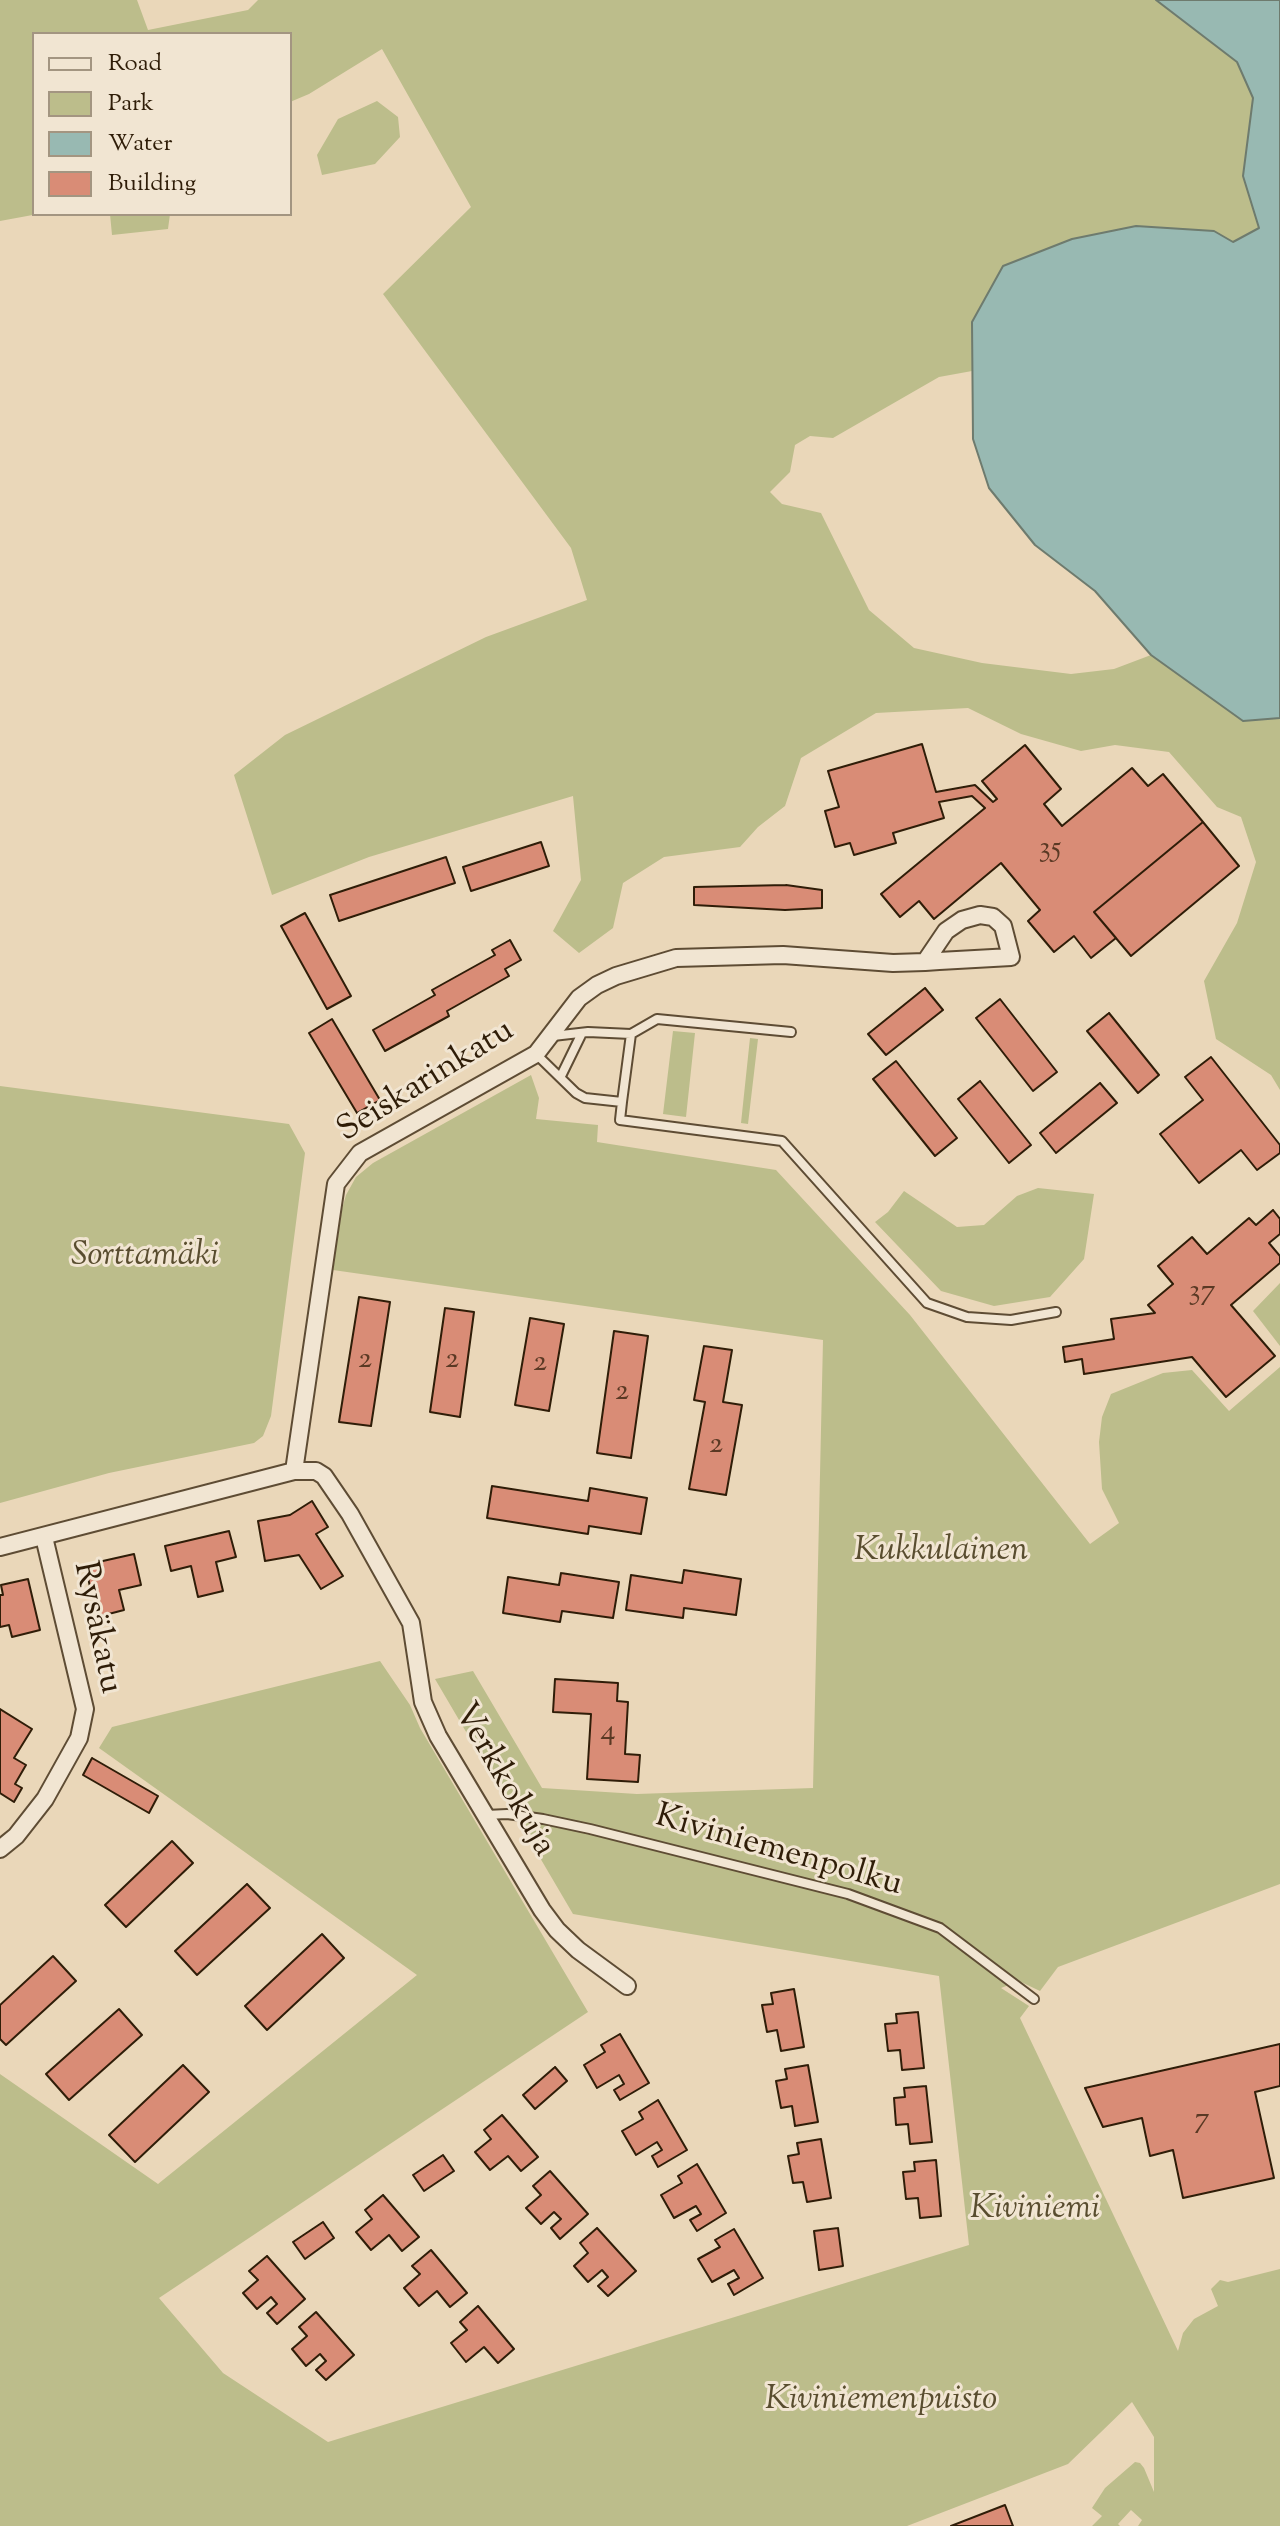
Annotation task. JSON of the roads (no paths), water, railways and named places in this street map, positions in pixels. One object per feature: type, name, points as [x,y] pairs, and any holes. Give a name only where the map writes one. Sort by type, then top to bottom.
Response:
[{"type":"street","name":"Seiskarinkatu","points":[[294,1471],[336,1184],[360,1153],[536,1054],[579,998],[616,976],[676,958],[783,955],[893,963],[925,962],[1011,957],[1003,926],[993,917],[980,915],[962,920],[946,931],[925,962]]},
{"type":"street","points":[[0,1547],[294,1471]]},
{"type":"street","name":"Verkkokuja","points":[[294,1471],[316,1471],[324,1476],[366,1543],[411,1623],[423,1702],[438,1736],[557,1930],[578,1950],[627,1986]]},
{"type":"street","name":"Rysäkatu","points":[[0,1849],[16,1836],[45,1799],[79,1738],[85,1709],[44,1537]]},
{"type":"lane","points":[[549,1037],[582,1033],[631,1034],[657,1019],[791,1032]]},
{"type":"lane","points":[[561,1076],[582,1033]]},
{"type":"lane","points":[[631,1034],[620,1120],[782,1141],[927,1303],[967,1317],[1011,1320],[1056,1312]]},
{"type":"lane","points":[[536,1054],[576,1093],[585,1098],[622,1102]]},
{"type":"lane","name":"Kiviniemenpolku","points":[[485,1815],[507,1814],[578,1827],[848,1894],[940,1928],[1034,1999]]},
{"type":"water","points":[[1156,0],[1280,0],[1280,718],[1243,721],[1151,655],[1095,591],[1035,545],[989,488],[973,439],[972,322],[1003,266],[1072,239],[1136,226],[1214,231],[1233,242],[1259,228],[1243,176],[1253,98],[1237,62]]},
{"type":"park label","name":"Sorttamäki","points":[[145,1258]]},
{"type":"park label","name":"Kukkulainen","points":[[941,1553]]},
{"type":"park label","name":"Kiviniemi","points":[[1035,2211]]},
{"type":"park label","name":"Kiviniemenpuisto","points":[[881,2402]]}]
